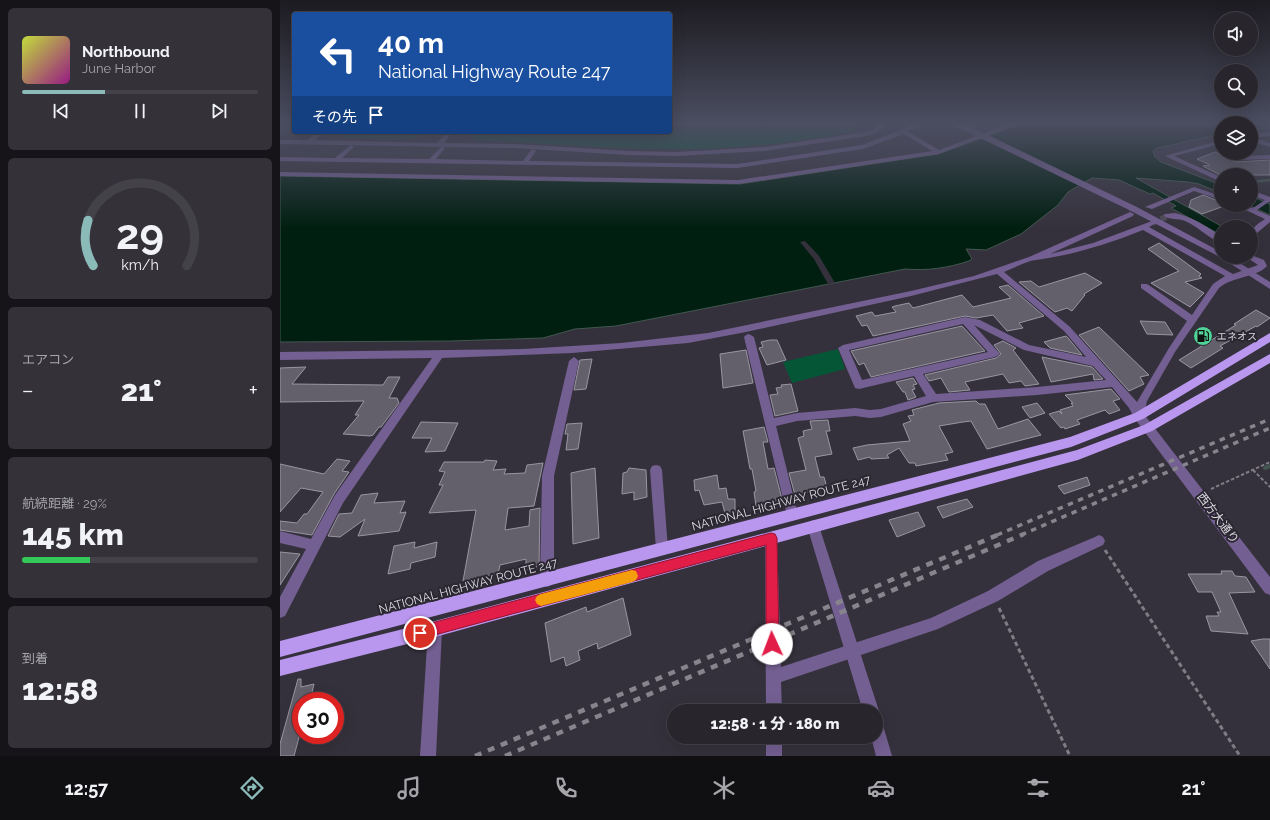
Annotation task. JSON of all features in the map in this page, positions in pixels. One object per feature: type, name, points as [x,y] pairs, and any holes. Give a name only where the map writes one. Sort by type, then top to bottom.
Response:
[{"type":"highway","name":"NATIONAL HIGHWAY ROUTE 247","points":[[280,649],[1071,442],[1139,416],[1270,337]]},
{"type":"highway","points":[[280,668],[434,629],[1078,455],[1148,428],[1270,358]]},
{"type":"street","points":[[431,161],[433,157]]},
{"type":"street","points":[[525,162],[528,157]]},
{"type":"street","points":[[716,166],[717,157]]},
{"type":"street","points":[[280,164],[283,159],[525,162],[572,164],[738,182],[767,170],[850,157]]},
{"type":"street","points":[[280,174],[564,179],[665,173],[716,166],[737,166],[767,170],[850,157]]},
{"type":"street","points":[[1024,157],[1214,252]]},
{"type":"street","points":[[1171,157],[1214,177]]},
{"type":"street","points":[[1258,158],[1270,158]]},
{"type":"street","points":[[368,175],[383,160]]},
{"type":"street","points":[[465,177],[477,162]]},
{"type":"street","points":[[564,179],[572,164]]},
{"type":"street","points":[[1149,207],[1194,189],[1214,196]]},
{"type":"street","points":[[1258,195],[1269,200]]},
{"type":"street","points":[[280,356],[439,355],[537,351],[671,342],[829,311],[953,283],[998,271],[1028,260],[1131,211]]},
{"type":"street","points":[[1257,212],[1270,219],[1258,227]]},
{"type":"street","points":[[1168,216],[1174,214],[1182,216],[1214,236]]},
{"type":"street","points":[[1028,260],[1054,257],[1143,228],[1152,223]]},
{"type":"street","points":[[1143,228],[1231,276]]},
{"type":"street","points":[[1139,416],[1142,401],[1172,350],[1209,295],[1222,280],[1231,276],[1251,273],[1263,266],[1261,262],[1258,261]]},
{"type":"street","points":[[1236,264],[1270,286]]},
{"type":"street","name":"西方大通り","points":[[998,271],[1067,329],[1097,363],[1133,405],[1139,416],[1270,588]]},
{"type":"street","points":[[1144,286],[1192,320]]},
{"type":"street","points":[[965,320],[995,354],[859,385],[843,348],[965,320],[977,322],[1027,348],[1097,363]]},
{"type":"street","points":[[749,337],[792,515]]},
{"type":"street","points":[[280,610],[339,499],[439,355]]},
{"type":"street","points":[[547,580],[548,476],[574,361]]},
{"type":"street","points":[[916,372],[933,398]]},
{"type":"street","points":[[770,423],[797,417],[855,412],[870,414],[882,413],[933,398],[1037,391],[1114,383]]},
{"type":"street","points":[[656,470],[662,550]]},
{"type":"street","points":[[813,526],[869,704]]},
{"type":"street","points":[[280,537],[313,546]]},
{"type":"street","points":[[771,538],[771,613],[774,704]]},
{"type":"street","points":[[774,676],[785,674],[933,624],[993,596],[1043,566],[1099,541]]},
{"type":"street","points":[[428,756],[431,721],[434,629]]},
{"type":"street","points":[[774,744],[774,756]]},
{"type":"street","points":[[881,744],[884,756]]},
{"type":"lane","points":[[1258,207],[1269,200]]},
{"type":"path","points":[[1211,489],[1270,462]]},
{"type":"path","points":[[1253,470],[1270,487]]},
{"type":"path","points":[[1099,541],[1240,756]]},
{"type":"path","points":[[993,596],[1070,756]]},
{"type":"green space","points":[[838,349],[845,369],[792,383],[783,362]]},
{"type":"shaded area","points":[[916,157],[1155,157],[1161,162],[1214,182],[1214,190],[1199,184],[1188,182],[1136,178],[1214,222],[1214,231],[1171,208],[1176,206],[1153,193],[1150,194],[1119,180],[1092,178],[1068,192],[1058,205],[1021,234],[986,250],[966,249],[972,259],[945,267],[921,270],[905,269],[616,326],[575,329],[543,338],[451,341],[280,342],[280,176],[740,184]]},
{"type":"shaded area","points":[[1258,199],[1270,204],[1270,215],[1258,210]]},
{"type":"pier","points":[[805,241],[819,256],[835,283],[828,284],[814,259],[800,242]]},
{"type":"building","points":[[1201,157],[1214,157],[1214,160],[1232,160],[1236,162],[1270,160],[1270,175],[1258,175],[1258,168],[1214,168],[1214,172],[1203,166],[1210,165],[1197,159]]},
{"type":"building","points":[[1203,195],[1214,199],[1214,210],[1202,214],[1189,207],[1191,200]]},
{"type":"building","points":[[1159,243],[1201,274],[1199,276],[1202,278],[1185,282],[1204,293],[1190,307],[1151,283],[1179,271],[1148,249]]},
{"type":"building","points":[[1085,273],[1102,283],[1084,294],[1085,295],[1072,311],[1067,308],[1055,312],[1019,282],[1031,281],[1039,287]]},
{"type":"building","points":[[1008,285],[1044,316],[1019,323],[1023,328],[1007,331],[993,315],[976,318],[965,316],[873,336],[867,325],[862,326],[856,316],[872,312],[875,316],[896,312],[892,307],[909,303],[913,308],[962,295],[973,307],[1011,298],[999,287]]},
{"type":"building","points":[[1256,310],[1270,318],[1257,327],[1256,326],[1220,346],[1223,348],[1191,368],[1179,360],[1236,325],[1234,324]]},
{"type":"building","points":[[1140,321],[1165,322],[1173,335],[1147,334]]},
{"type":"building","points":[[962,326],[985,351],[871,377],[864,363],[859,365],[851,351]]},
{"type":"building","points":[[1099,327],[1149,375],[1140,377],[1144,384],[1129,391],[1079,335]]},
{"type":"building","points":[[1066,336],[1082,355],[1050,348],[1044,342]]},
{"type":"building","points":[[777,340],[786,360],[767,365],[759,348],[763,347],[761,342]]},
{"type":"building","points":[[1003,341],[1016,348],[1013,350],[1039,384],[1025,386],[1021,381],[1009,383],[1003,374],[965,382],[970,390],[949,392],[941,378],[929,381],[925,375],[996,358],[1001,354],[994,345]]},
{"type":"building","points":[[746,350],[753,383],[723,388],[720,354]]},
{"type":"building","points":[[1042,357],[1092,367],[1103,379],[1094,380],[1093,374],[1051,382]]},
{"type":"building","points":[[592,359],[586,389],[574,390],[580,360]]},
{"type":"building","points":[[306,367],[292,384],[383,385],[388,377],[400,377],[389,398],[397,398],[399,403],[373,435],[343,434],[359,415],[355,415],[364,401],[280,402],[280,368]]},
{"type":"building","points":[[913,378],[917,384],[913,385],[915,389],[912,390],[916,397],[908,400],[905,392],[903,392],[896,382]]},
{"type":"building","points":[[791,384],[798,411],[775,416],[770,395],[778,394],[776,388],[782,387],[781,385]]},
{"type":"building","points":[[1111,389],[1120,399],[1113,401],[1120,410],[1109,414],[1105,410],[1077,420],[1080,424],[1065,429],[1064,427],[1061,428],[1049,414],[1059,411],[1062,414],[1060,410],[1073,406],[1071,403],[1073,403],[1065,395]]},
{"type":"building","points":[[976,401],[979,404],[985,404],[998,429],[1028,419],[1041,435],[987,449],[971,421],[963,422],[939,426],[953,452],[945,454],[948,460],[916,466],[915,463],[909,463],[899,448],[887,455],[889,458],[871,459],[870,457],[858,460],[853,448],[867,445],[910,441],[903,424],[911,421],[908,416],[914,415],[912,410],[939,403]]},
{"type":"building","points":[[1037,403],[1045,413],[1030,418],[1022,407]]},
{"type":"building","points":[[828,420],[830,431],[826,431],[832,454],[815,457],[820,477],[824,477],[827,488],[795,495],[789,473],[806,470],[798,438],[804,436],[803,431],[812,429],[810,421]]},
{"type":"building","points":[[421,422],[458,423],[445,451],[425,452],[432,438],[412,438]]},
{"type":"building","points":[[582,423],[578,449],[566,450],[568,434],[565,434],[567,424]]},
{"type":"building","points":[[764,427],[768,442],[763,442],[768,469],[774,468],[783,503],[756,506],[754,492],[756,491],[752,469],[750,469],[743,431]]},
{"type":"building","points":[[337,459],[350,461],[342,471],[349,472],[334,494],[312,535],[280,530],[280,521],[297,523],[304,514],[307,514],[323,492],[301,488],[280,512],[280,464],[324,474]]},
{"type":"building","points":[[485,460],[497,461],[493,470],[506,469],[504,474],[525,473],[527,465],[543,463],[534,506],[508,508],[505,530],[529,526],[530,510],[540,508],[539,566],[526,570],[526,559],[500,565],[498,574],[463,581],[476,510],[429,513],[443,485],[439,485],[445,472],[439,471],[444,462],[484,462]]},
{"type":"building","points":[[595,468],[599,538],[573,544],[571,473]]},
{"type":"building","points":[[629,468],[646,470],[647,497],[634,500],[634,492],[622,494],[623,473],[627,472]]},
{"type":"building","points":[[717,475],[719,489],[726,488],[728,499],[735,499],[735,515],[726,517],[722,502],[704,505],[699,490],[695,491],[694,480]]},
{"type":"building","points":[[1087,477],[1090,485],[1064,494],[1058,486]]},
{"type":"building","points":[[378,493],[374,503],[405,501],[400,513],[406,512],[399,531],[358,536],[365,519],[340,537],[328,536],[339,514],[352,513],[361,495]]},
{"type":"building","points":[[967,499],[973,507],[943,518],[937,507]]},
{"type":"building","points":[[918,512],[925,526],[897,537],[889,520]]},
{"type":"building","points":[[415,542],[414,548],[437,542],[435,557],[411,563],[410,569],[388,574],[394,546]]},
{"type":"building","points":[[280,552],[300,554],[280,585]]},
{"type":"building","points":[[1221,571],[1232,571],[1235,576],[1246,577],[1255,592],[1229,593],[1248,634],[1211,631],[1206,616],[1219,616],[1217,612],[1221,612],[1212,592],[1198,592],[1188,574],[1222,574]]},
{"type":"building","points":[[623,598],[631,635],[598,649],[597,643],[578,651],[580,660],[566,666],[564,657],[551,662],[545,623],[586,607],[587,612]]},
{"type":"building","points":[[1270,639],[1270,669],[1251,641]]},
{"type":"building","points":[[298,679],[301,679],[301,687],[314,684],[312,692],[294,692]]},
{"type":"building","points":[[292,701],[292,744],[297,744],[294,756],[280,756],[280,744]]},
{"type":"waterway","points":[[1258,181],[1270,180]]},
{"type":"waterway","points":[[1265,468],[1270,466]]},
{"type":"tunnel","points":[[1152,223],[1168,216]]},
{"type":"railway","points":[[997,535],[1270,419]]},
{"type":"railway","points":[[1021,535],[1270,428]]},
{"type":"railway","points":[[475,756],[1000,534]]},
{"type":"railway","points":[[505,756],[1024,534]]},
{"type":"slow traffic","points":[[541,600],[632,576]]},
{"type":"place","name":"エネオス","points":[[1203,336]]},
{"type":"route","points":[[420,633],[771,538],[772,644]]}]
